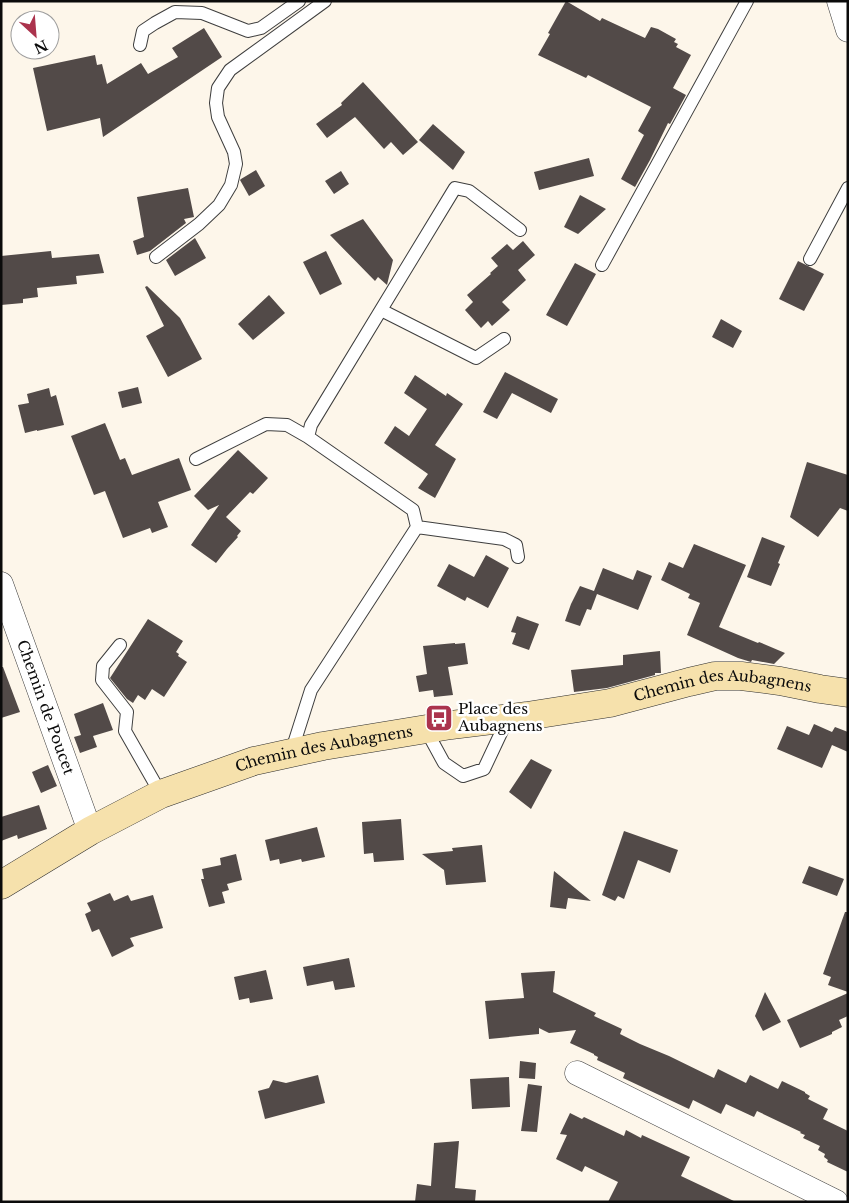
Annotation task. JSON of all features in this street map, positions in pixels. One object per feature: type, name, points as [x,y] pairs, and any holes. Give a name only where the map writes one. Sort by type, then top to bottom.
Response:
[{"type":"street","points":[[839,1],[848,30]]},
{"type":"street","name":"Chemin de Poucet","points":[[1,584],[90,831]]},
{"type":"street","name":"Chemin des Aubagnens","points":[[1,885],[90,831],[161,794],[254,761],[323,746],[451,725],[610,703],[715,676],[740,676],[780,681],[848,693]]},
{"type":"street","points":[[577,1073],[836,1202]]},
{"type":"lane","points":[[140,45],[142,31],[175,12],[202,12],[248,31],[261,28],[298,1]]},
{"type":"lane","points":[[156,258],[199,224],[218,205],[231,185],[236,164],[234,152],[218,118],[216,103],[218,88],[230,70],[325,1]]},
{"type":"lane","points":[[602,264],[747,1]]},
{"type":"lane","points":[[308,437],[312,424],[455,188],[469,192],[520,230]]},
{"type":"lane","points":[[810,259],[848,188]]},
{"type":"lane","points":[[381,310],[476,358],[504,339]]},
{"type":"lane","points":[[196,459],[266,424],[287,425],[308,437],[414,510],[417,527],[311,690],[291,753]]},
{"type":"lane","points":[[417,527],[504,539],[516,545],[518,557]]},
{"type":"lane","points":[[120,646],[103,666],[102,680],[127,712],[125,731],[161,794]]},
{"type":"lane","points":[[426,730],[444,764],[463,776],[484,769],[508,718]]},
{"type":"building","points":[[566,1],[600,21],[602,18],[645,38],[651,27],[658,29],[676,39],[674,42],[678,44],[676,47],[691,55],[673,88],[686,95],[670,124],[668,123],[635,187],[621,179],[644,135],[638,131],[651,107],[588,75],[586,78],[538,55]]},
{"type":"building","points":[[204,28],[222,57],[103,137],[100,118],[47,131],[33,68],[95,55],[97,65],[102,64],[107,84],[141,63],[148,74],[178,57],[172,48]]},
{"type":"building","points":[[363,82],[418,142],[403,155],[391,142],[384,149],[355,117],[327,138],[316,124],[342,105],[341,103]]},
{"type":"building","points":[[433,124],[465,152],[453,170],[419,140]]},
{"type":"building","points":[[589,158],[594,176],[539,190],[534,172]]},
{"type":"building","points":[[256,170],[265,186],[249,196],[240,180]]},
{"type":"building","points":[[341,171],[349,184],[334,194],[325,181]]},
{"type":"building","points":[[188,188],[194,217],[184,219],[186,223],[150,251],[137,255],[133,241],[144,237],[137,197]]},
{"type":"building","points":[[580,195],[606,209],[578,234],[564,227]]},
{"type":"building","points":[[363,219],[393,260],[387,285],[378,277],[375,281],[330,235]]},
{"type":"building","points":[[195,238],[206,258],[175,276],[166,260]]},
{"type":"building","points":[[523,241],[535,255],[518,270],[526,280],[502,302],[510,310],[492,326],[488,321],[481,328],[465,310],[473,302],[467,295],[498,266],[491,258],[507,244],[513,250]]},
{"type":"building","points":[[51,251],[52,258],[99,254],[104,273],[76,276],[77,284],[37,288],[38,297],[23,299],[23,303],[1,305],[1,256]]},
{"type":"building","points":[[326,251],[342,284],[320,295],[303,262]]},
{"type":"building","points":[[798,261],[824,274],[804,311],[779,299]]},
{"type":"building","points":[[575,263],[596,274],[567,326],[546,315]]},
{"type":"building","points":[[147,286],[180,318],[202,359],[168,377],[146,336],[164,326],[145,287]]},
{"type":"building","points":[[269,295],[285,313],[253,340],[238,324]]},
{"type":"building","points":[[721,319],[742,331],[733,348],[712,337]]},
{"type":"building","points":[[505,372],[558,399],[551,413],[512,393],[497,419],[483,412]]},
{"type":"building","points":[[415,375],[446,396],[447,393],[463,404],[435,445],[456,459],[435,498],[418,488],[428,474],[384,443],[395,426],[409,436],[427,409],[404,393]]},
{"type":"building","points":[[138,387],[142,403],[122,408],[118,392]]},
{"type":"building","points":[[49,388],[51,397],[56,395],[64,425],[25,433],[18,405],[29,403],[27,394]]},
{"type":"building","points":[[105,423],[120,460],[125,458],[132,475],[179,458],[191,490],[158,502],[168,527],[152,533],[150,528],[123,538],[105,491],[94,495],[71,436]]},
{"type":"building","points":[[238,450],[268,478],[253,494],[250,492],[226,517],[241,531],[216,563],[191,545],[219,505],[208,510],[194,496]]},
{"type":"building","points":[[807,462],[848,475],[848,511],[840,508],[818,537],[790,517]]},
{"type":"building","points":[[762,537],[785,546],[771,586],[747,577]]},
{"type":"building","points":[[694,544],[746,565],[719,627],[785,653],[774,664],[752,660],[751,662],[738,658],[687,635],[700,603],[688,598],[690,594],[661,580],[669,562],[683,568]]},
{"type":"building","points":[[486,555],[509,568],[488,608],[467,597],[465,601],[437,586],[449,564],[474,577]]},
{"type":"building","points":[[603,568],[633,580],[637,570],[652,576],[638,610],[597,594],[591,610],[587,609],[580,626],[565,621],[580,586],[594,591]]},
{"type":"building","points":[[517,616],[539,624],[529,650],[512,644],[516,633],[511,632]]},
{"type":"building","points":[[148,619],[183,641],[176,652],[179,654],[178,656],[187,662],[164,697],[152,689],[145,700],[138,695],[133,703],[127,699],[110,678]]},
{"type":"building","points":[[465,643],[468,664],[448,667],[453,695],[434,697],[433,690],[419,692],[416,676],[427,674],[423,646]]},
{"type":"building","points":[[660,651],[661,673],[655,673],[655,675],[607,688],[574,692],[571,670],[623,665],[623,655]]},
{"type":"building","points":[[1,667],[3,667],[20,712],[1,718]]},
{"type":"building","points":[[103,703],[113,730],[93,736],[97,747],[80,753],[74,737],[81,735],[74,714]]},
{"type":"building","points":[[814,724],[832,732],[835,727],[848,732],[848,752],[832,745],[822,768],[777,749],[787,726],[809,735]]},
{"type":"building","points":[[531,759],[552,770],[531,809],[509,792]]},
{"type":"building","points":[[48,765],[57,786],[41,793],[32,772]]},
{"type":"building","points":[[39,805],[47,829],[18,839],[17,835],[1,841],[1,817]]},
{"type":"building","points":[[401,819],[404,860],[374,862],[373,853],[364,854],[362,822]]},
{"type":"building","points":[[317,827],[325,857],[302,862],[301,859],[280,864],[279,859],[270,861],[265,840]]},
{"type":"building","points":[[624,831],[678,850],[670,873],[638,860],[624,899],[618,896],[615,901],[602,895]]},
{"type":"building","points":[[482,845],[486,882],[446,885],[444,870],[422,854],[453,851],[452,848]]},
{"type":"building","points":[[236,854],[242,880],[227,884],[229,890],[222,892],[225,903],[209,907],[201,879],[204,879],[202,869],[221,865],[220,858]]},
{"type":"building","points":[[809,866],[844,879],[837,896],[802,883]]},
{"type":"building","points":[[554,871],[591,901],[568,898],[566,909],[550,907]]},
{"type":"building","points":[[110,893],[114,901],[128,895],[131,901],[153,895],[163,928],[130,938],[134,946],[112,957],[99,929],[92,932],[85,914],[91,911],[87,903]]},
{"type":"building","points":[[845,912],[848,912],[848,992],[828,985],[831,977],[823,974]]},
{"type":"building","points":[[349,958],[355,987],[335,990],[333,981],[307,986],[303,967]]},
{"type":"building","points":[[266,970],[273,999],[250,1003],[249,998],[239,1000],[234,977]]},
{"type":"building","points":[[555,971],[553,992],[596,1013],[594,1016],[622,1029],[620,1034],[640,1044],[714,1078],[718,1069],[746,1083],[750,1075],[778,1089],[782,1081],[805,1092],[810,1096],[808,1099],[828,1109],[823,1119],[848,1131],[848,1172],[827,1162],[828,1160],[824,1157],[825,1154],[818,1150],[820,1146],[803,1138],[805,1135],[801,1132],[757,1111],[754,1117],[726,1104],[721,1114],[693,1100],[689,1109],[623,1078],[625,1073],[597,1060],[598,1057],[594,1054],[570,1043],[576,1030],[549,1033],[539,1028],[539,1034],[489,1039],[485,1001],[524,998],[521,973]]},
{"type":"building","points":[[765,992],[781,1022],[763,1031],[755,1016]]},
{"type":"building","points":[[848,993],[848,1016],[839,1020],[842,1027],[832,1032],[832,1034],[800,1048],[787,1020]]},
{"type":"building","points":[[520,1061],[536,1063],[535,1079],[519,1078]]},
{"type":"building","points":[[318,1075],[325,1103],[265,1119],[258,1091],[269,1088],[273,1080],[286,1083]]},
{"type":"building","points":[[509,1077],[510,1107],[472,1109],[470,1079]]},
{"type":"building","points":[[528,1084],[542,1086],[537,1132],[521,1131]]},
{"type":"building","points":[[570,1113],[582,1119],[584,1117],[624,1136],[626,1130],[641,1138],[642,1135],[690,1157],[681,1176],[736,1202],[608,1202],[618,1182],[585,1166],[582,1172],[556,1159],[567,1135],[560,1134]]},
{"type":"building","points":[[459,1141],[455,1188],[476,1190],[475,1202],[415,1202],[417,1184],[431,1186],[434,1143]]},
{"type":"place","name":"Place des Aubagnens","points":[[439,718]]}]
